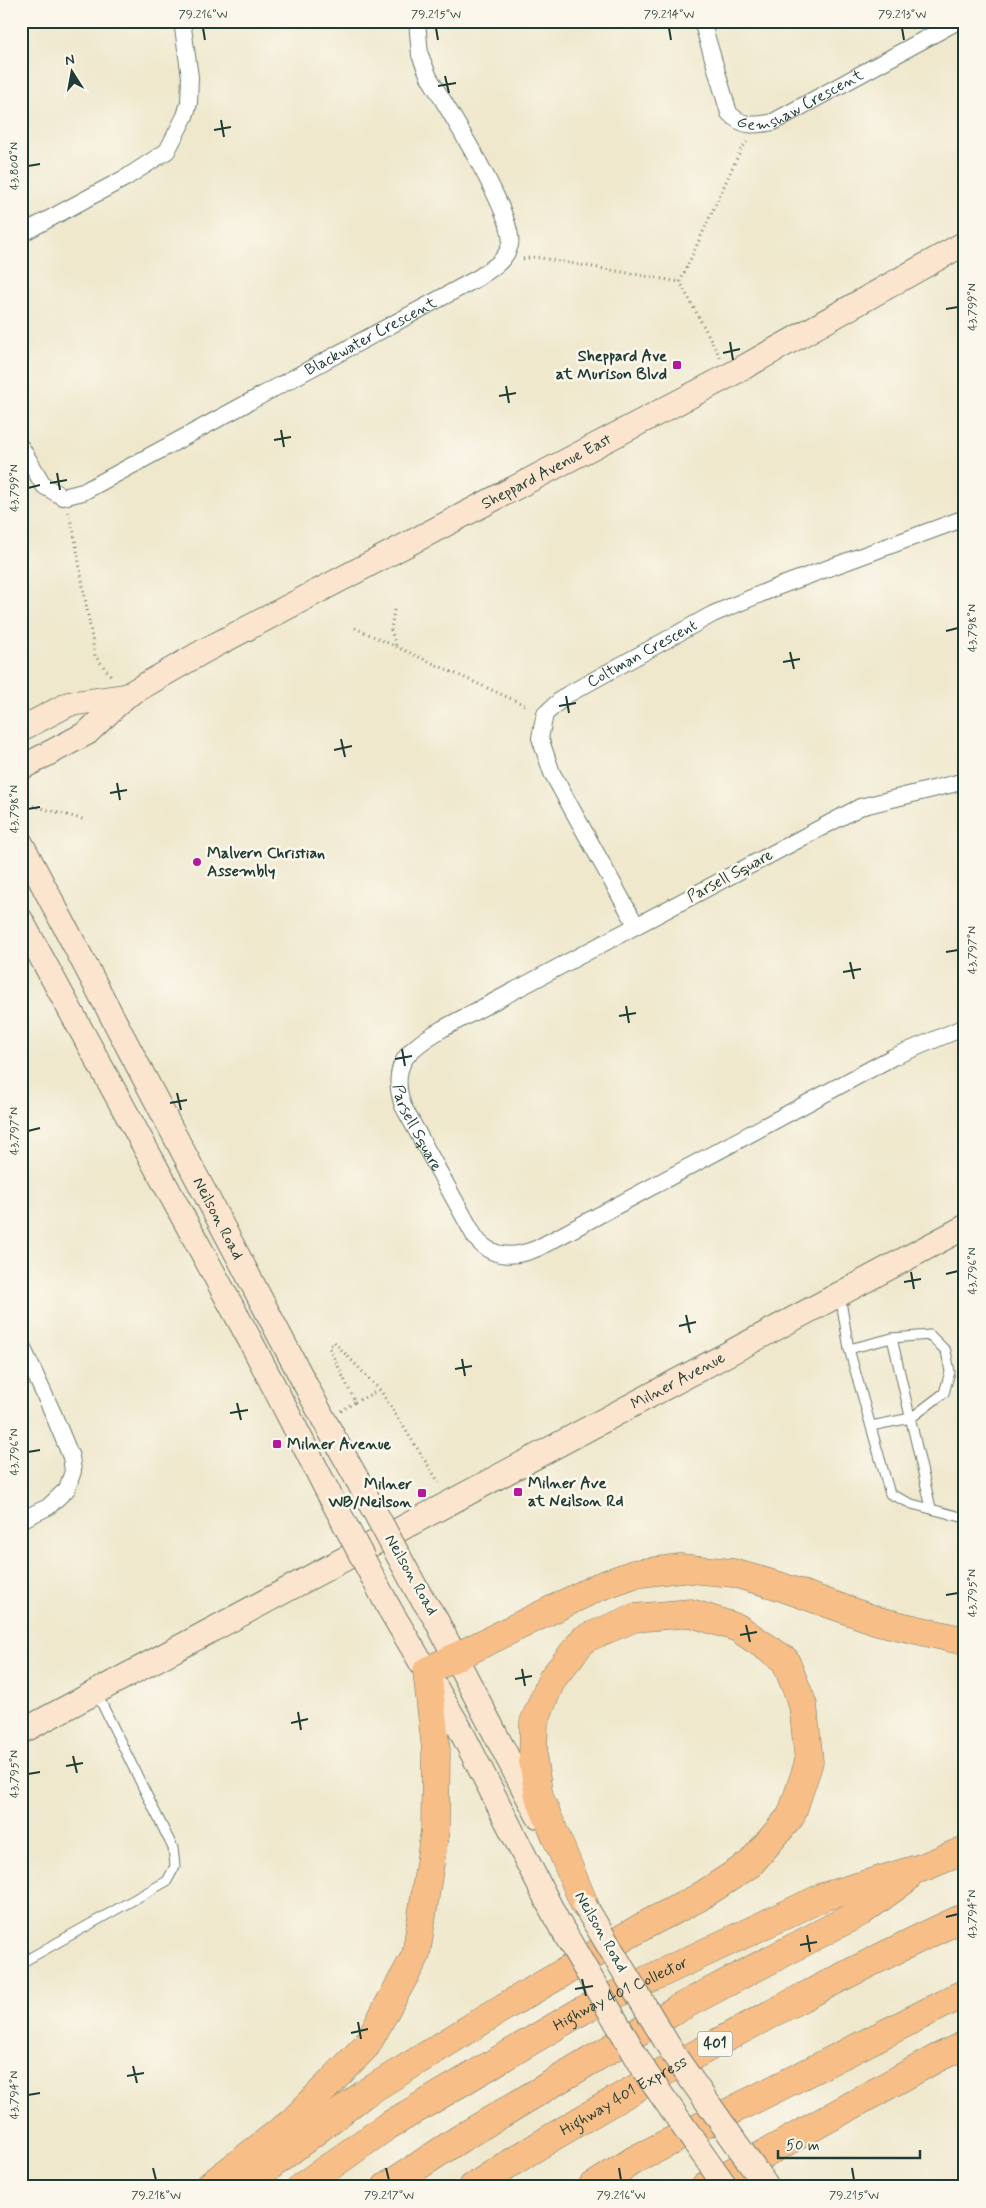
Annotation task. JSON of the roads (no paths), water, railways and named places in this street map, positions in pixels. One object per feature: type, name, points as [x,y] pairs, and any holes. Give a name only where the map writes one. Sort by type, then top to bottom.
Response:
[{"type":"highway","points":[[208,2187],[292,2122],[366,2046],[416,1955],[435,1830],[436,1750],[427,1671],[598,1588],[634,1574],[680,1568],[733,1574],[776,1585],[878,1621],[965,1641]]},
{"type":"highway","points":[[243,2187],[364,2094],[504,2007],[647,1924],[698,1898],[750,1864],[791,1816],[809,1762],[803,1705],[784,1660],[738,1628],[691,1613],[634,1618],[584,1639],[552,1679],[534,1722],[534,1761],[539,1796],[585,1906]]},
{"type":"highway","name":"Highway 401 Collector","points":[[301,2187],[386,2127],[583,2010],[823,1897],[924,1866],[965,1850]]},
{"type":"highway","points":[[386,2187],[461,2138],[677,2009],[861,1912],[924,1866]]},
{"type":"highway","name":"Highway 401 Express","points":[[473,2187],[548,2138],[729,2036],[907,1942],[965,1917]]},
{"type":"highway","points":[[592,2187],[634,2160],[965,1993]]},
{"type":"highway","points":[[705,2187],[937,2058],[965,2045]]},
{"type":"main road","name":"Sheppard Avenue East","points":[[21,768],[87,733],[126,696],[221,642],[730,375],[965,243]]},
{"type":"main road","name":"Sheppard Avenue East","points":[[21,729],[69,704],[126,696]]},
{"type":"main road","name":"Neilson Road","points":[[21,843],[324,1420],[418,1592],[456,1656],[585,1906],[674,2055],[767,2187]]},
{"type":"main road","name":"Neilson Road","points":[[21,920],[246,1332],[389,1608],[459,1727],[557,1920],[646,2074],[726,2187]]},
{"type":"main road","points":[[89,1045],[120,1029]]},
{"type":"main road","name":"Milner Avenue","points":[[21,1732],[965,1228]]},
{"type":"street","points":[[21,234],[135,172],[166,152],[185,116],[189,103],[190,77],[182,21]]},
{"type":"street","name":"Blackwater Crescent","points":[[21,447],[44,486],[64,497],[88,490],[476,279],[499,263],[510,244],[511,232],[500,203],[426,69],[420,55],[417,21]]},
{"type":"street","name":"Gemshaw Crescent","points":[[702,21],[729,113],[745,125],[760,125],[773,122],[958,21]]},
{"type":"street","name":"Coltman Crescent","points":[[636,925],[552,773],[540,738],[545,714],[565,696],[712,614],[776,587],[965,518]]},
{"type":"street","name":"Parsell Square","points":[[965,782],[860,807],[636,925],[419,1042],[409,1053],[400,1069],[397,1087],[403,1106],[475,1237],[494,1253],[516,1255],[538,1248],[893,1057],[965,1027]]},
{"type":"street","points":[[21,1344],[71,1457],[73,1470],[67,1489],[48,1507],[21,1520]]},
{"type":"lane","points":[[840,1295],[849,1349],[890,1494],[912,1504],[965,1518]]},
{"type":"lane","points":[[849,1349],[892,1338],[930,1335],[946,1351],[950,1372],[944,1393],[911,1418],[871,1426]]},
{"type":"lane","points":[[892,1338],[931,1508]]},
{"type":"lane","points":[[21,1963],[167,1881],[175,1866],[173,1848],[96,1692]]},
{"type":"place","name":"Sheppard Ave at Murison Blvd","points":[[677,365]]},
{"type":"place","name":"Malvern Christian Assembly","points":[[197,862]]},
{"type":"place","name":"Milner Avenue","points":[[277,1444]]},
{"type":"place","name":"Milner Ave at Neilson Rd","points":[[518,1492]]},
{"type":"place","name":"Milner WB/Neilson","points":[[422,1493]]}]
